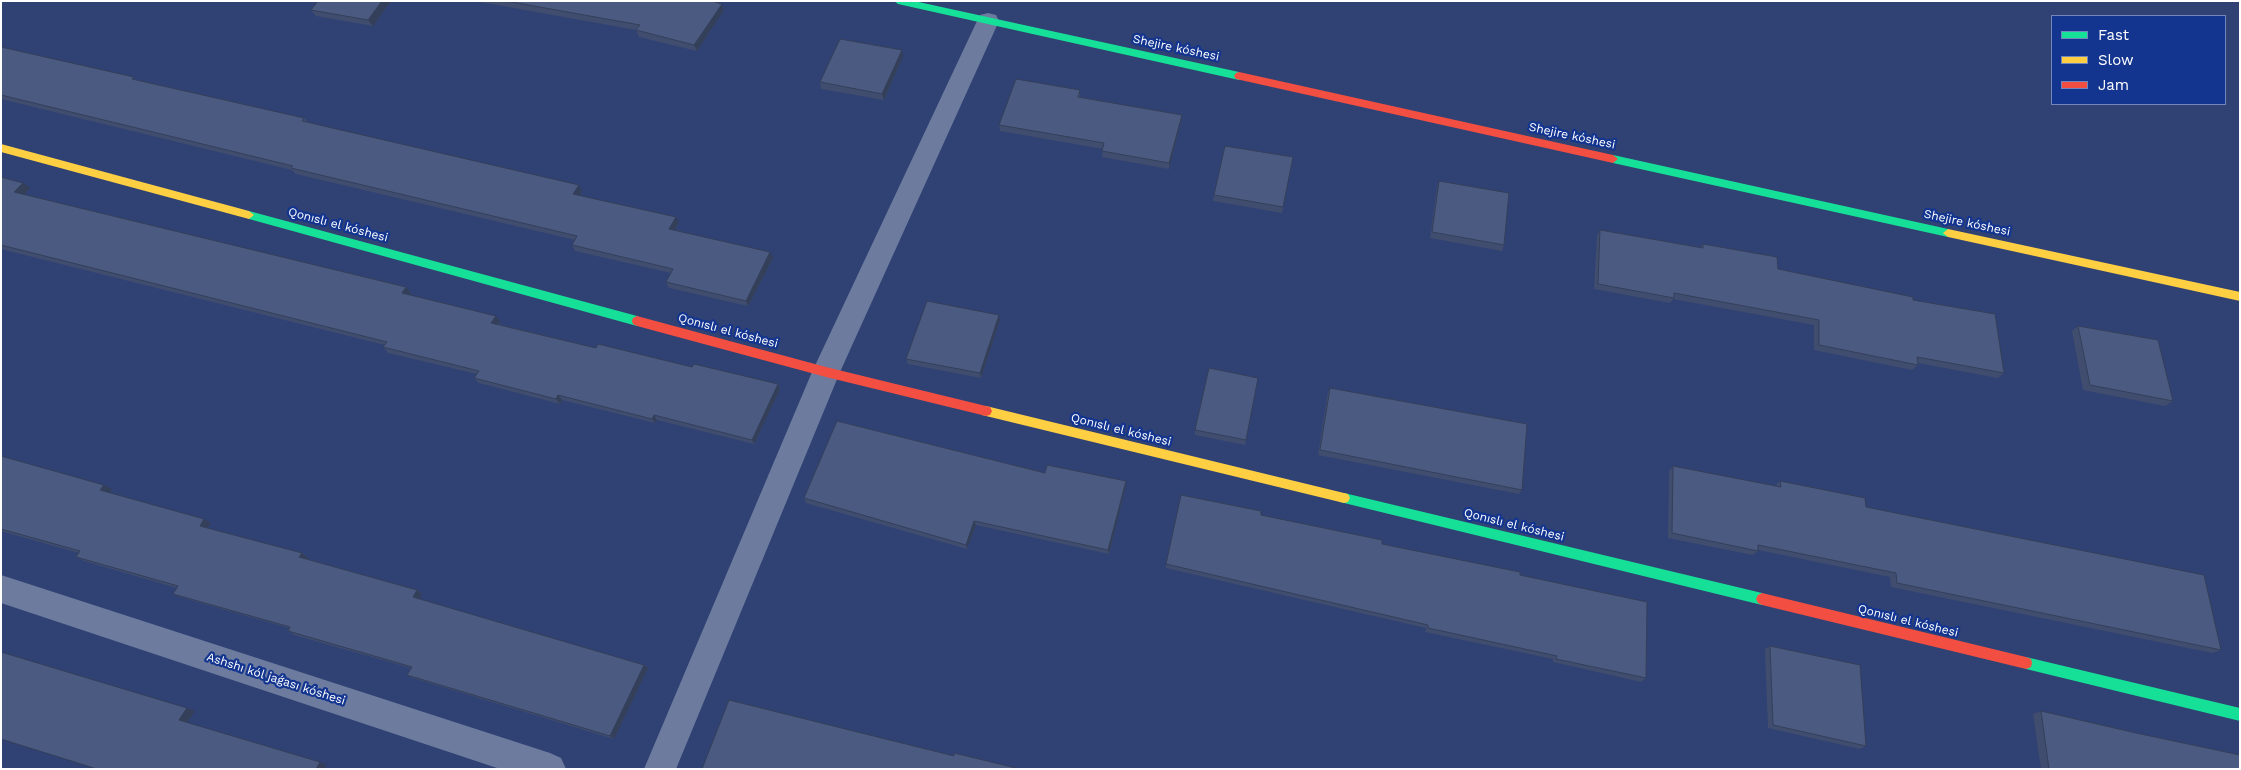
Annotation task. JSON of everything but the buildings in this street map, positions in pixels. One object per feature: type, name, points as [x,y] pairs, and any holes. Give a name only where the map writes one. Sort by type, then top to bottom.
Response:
[{"type":"street","name":"Shejire kóshesi","points":[[898,1],[2240,296]]},
{"type":"street","points":[[660,769],[826,372],[988,21]]},
{"type":"street","name":"Qonıslı el kóshesi","points":[[1,148],[826,372],[2240,715]]},
{"type":"street","name":"Ashshı kól jaǵası kóshesi","points":[[1,589],[550,769]]},
{"type":"traffic: fast","points":[[898,1],[1239,76]]},
{"type":"traffic: fast","points":[[1613,159],[1948,233]]},
{"type":"traffic: fast","points":[[249,215],[637,321]]},
{"type":"traffic: fast","points":[[1344,498],[1762,599]]},
{"type":"traffic: fast","points":[[2026,663],[2240,715]]},
{"type":"traffic: slow","points":[[1,148],[249,215]]},
{"type":"traffic: slow","points":[[1948,233],[2240,297]]},
{"type":"traffic: slow","points":[[986,411],[1344,498]]},
{"type":"traffic: jam","points":[[1239,76],[1613,159]]},
{"type":"traffic: jam","points":[[637,321],[826,372],[986,411]]},
{"type":"traffic: jam","points":[[1762,599],[2026,663]]}]
